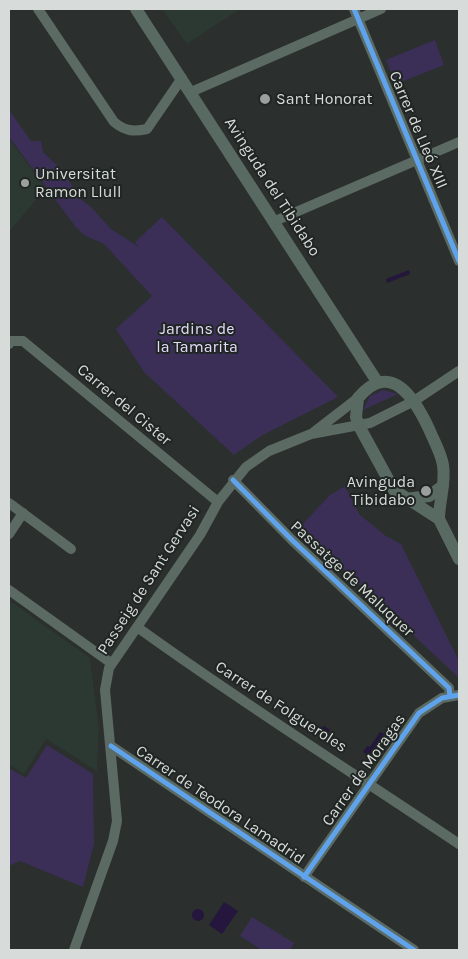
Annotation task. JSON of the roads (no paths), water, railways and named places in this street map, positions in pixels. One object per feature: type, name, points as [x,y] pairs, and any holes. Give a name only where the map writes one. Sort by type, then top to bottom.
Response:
[{"type":"main road","name":"Avinguda del Tibidabo","points":[[136,9],[275,221],[378,383]]},
{"type":"main road","points":[[439,519],[443,486],[440,455],[414,401],[401,386],[378,383],[370,387],[358,398],[356,417],[359,426],[394,490],[406,499],[431,512],[439,519],[459,559]]},
{"type":"main road","points":[[406,499],[429,496],[443,486]]},
{"type":"street","points":[[38,9],[114,122],[124,130],[136,132],[147,129],[182,78]]},
{"type":"street","points":[[191,92],[355,14],[381,9]]},
{"type":"street","name":"Carrer de Lleó XIII","points":[[355,14],[459,260]]},
{"type":"street","points":[[275,221],[459,142]]},
{"type":"street","name":"Carrer del Cister","points":[[9,344],[12,341],[23,341],[218,502]]},
{"type":"street","name":"Passeig de Sant Gervasi","points":[[74,950],[113,841],[116,804],[105,690],[111,663],[200,535],[218,502],[246,467],[269,451],[311,434],[359,426],[414,401],[459,371]]},
{"type":"street","points":[[311,434],[358,398]]},
{"type":"street","name":"Passatge de Maluquer","points":[[234,480],[292,540],[449,688],[454,695]]},
{"type":"street","points":[[9,503],[71,549]]},
{"type":"street","points":[[9,534],[23,513]]},
{"type":"street","points":[[9,590],[111,663]]},
{"type":"street","name":"Carrer de Folgueroles","points":[[136,627],[277,725],[459,844]]},
{"type":"street","name":"Carrer de Moragas","points":[[304,877],[419,713],[432,703],[454,695]]},
{"type":"street","name":"Carrer de Teodora Lamadrid","points":[[111,746],[414,950]]},
{"type":"place","name":"Sant Honorat","points":[[265,99]]},
{"type":"place","name":"Universitat Ramon Llull","points":[[25,183]]},
{"type":"place","name":"Avinguda Tibidabo","points":[[426,491]]},
{"type":"park label","name":"Jardins de la Tamarita","points":[[197,338]]}]
